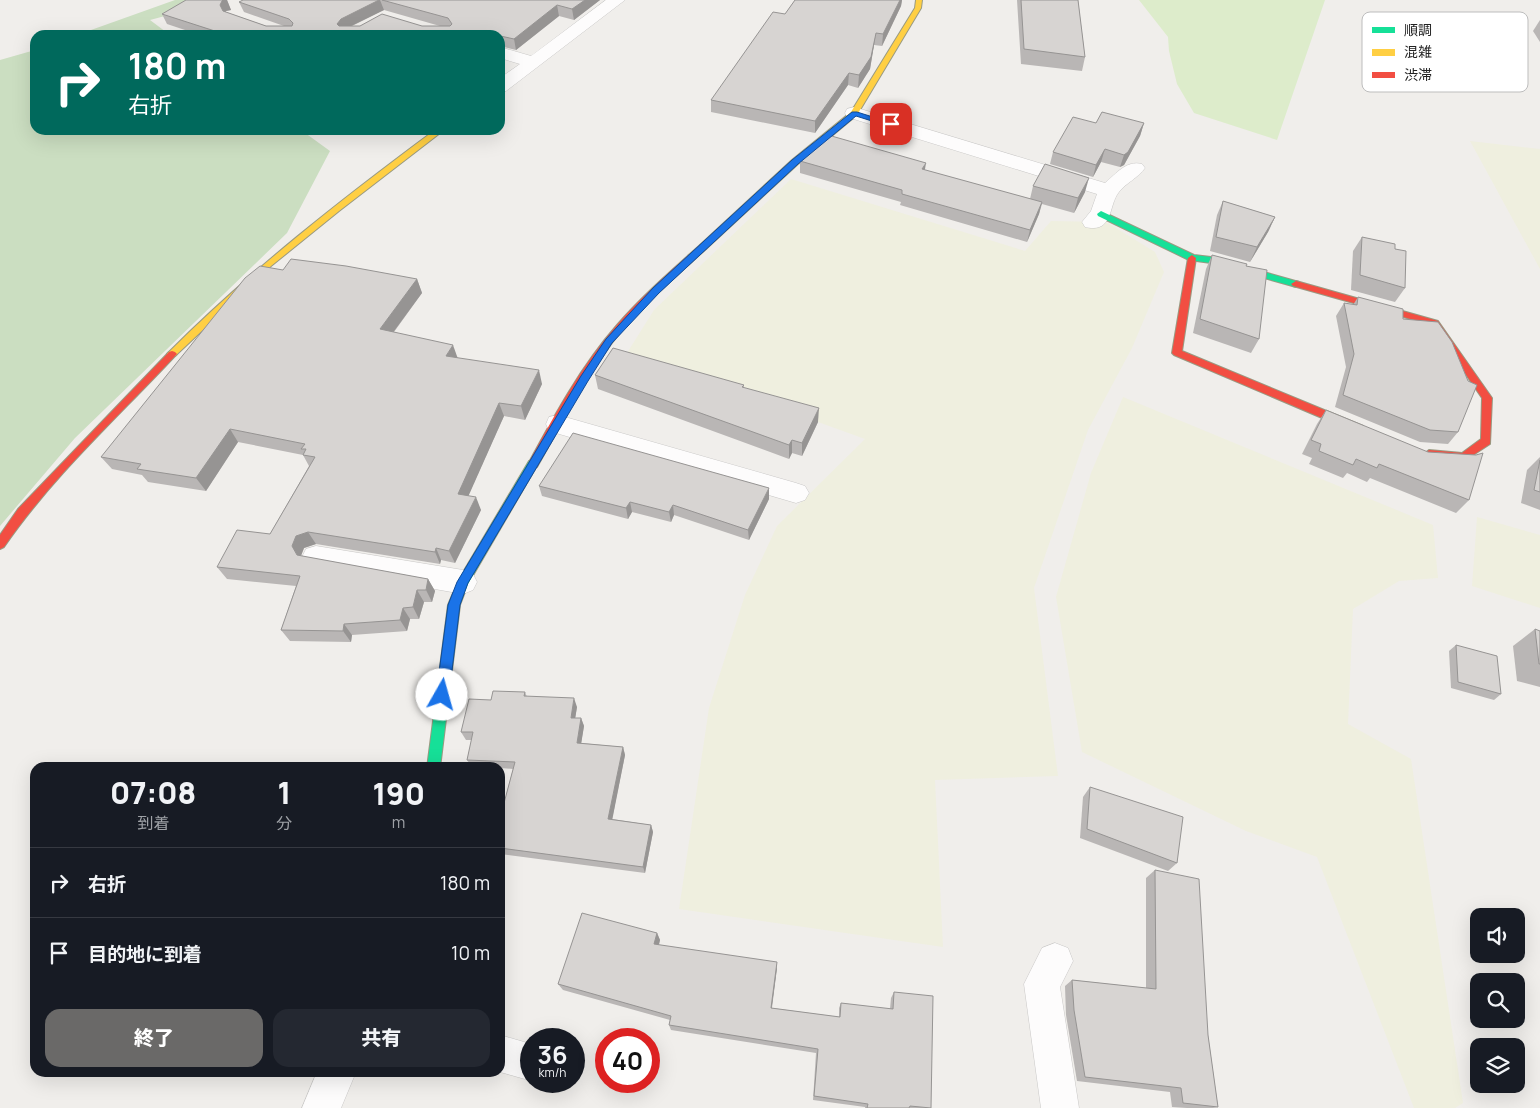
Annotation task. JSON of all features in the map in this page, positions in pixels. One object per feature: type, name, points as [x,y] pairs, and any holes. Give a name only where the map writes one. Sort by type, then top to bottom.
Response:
[{"type":"street","points":[[505,83],[617,0]]},
{"type":"street","points":[[434,762],[454,605],[463,582],[584,378],[609,341],[642,303],[795,162],[854,114],[918,8],[919,0]]},
{"type":"street","points":[[505,53],[534,62]]},
{"type":"street","points":[[854,114],[1108,191]]},
{"type":"street","points":[[0,544],[13,522],[64,467],[175,350],[254,275],[329,213],[433,135]]},
{"type":"street","points":[[1135,168],[1108,191],[1097,218],[1192,258],[1211,260],[1435,322],[1487,398],[1486,441],[1464,456],[1417,454]]},
{"type":"street","points":[[1192,258],[1177,353],[1373,435]]},
{"type":"street","points":[[558,424],[796,493]]},
{"type":"street","points":[[316,557],[463,582]]},
{"type":"street","points":[[1055,961],[1042,984],[1060,1108]]},
{"type":"street","points":[[505,1055],[520,1060]]},
{"type":"street","points":[[321,1108],[335,1077]]},
{"type":"green space","points":[[175,0],[225,0],[150,20],[163,30],[91,30]]},
{"type":"green space","points":[[1139,0],[1325,0],[1277,140],[1194,113],[1177,84],[1169,51],[1168,37]]},
{"type":"green space","points":[[30,51],[30,135],[308,135],[330,151],[287,233],[75,438],[0,526],[0,60]]},
{"type":"green space","points":[[1470,141],[1540,149],[1540,269]]},
{"type":"green space","points":[[791,179],[1025,251],[1051,221],[1106,222],[1155,252],[1164,272],[1132,348],[1088,430],[1034,588],[1058,776],[935,780],[943,947],[679,909],[709,708],[745,595],[777,526],[865,439],[627,353],[654,310]]},
{"type":"green space","points":[[1123,397],[1433,525],[1438,578],[1399,581],[1353,609],[1348,724],[1411,759],[1463,1103],[1455,1108],[1414,1108],[1317,857],[1246,831],[1082,752],[1056,597],[1091,473]]},
{"type":"green space","points":[[1477,517],[1540,535],[1540,608],[1472,586]]},
{"type":"building","points":[[186,0],[223,0],[220,5],[223,11],[266,26],[292,26],[293,23],[289,19],[239,2],[243,0],[379,0],[341,19],[337,24],[339,26],[360,26],[382,14],[422,26],[450,26],[452,24],[448,18],[382,0],[585,0],[572,9],[557,5],[514,39],[505,37],[505,30],[212,30],[162,14]]},
{"type":"building","points":[[795,0],[900,0],[883,34],[876,33],[871,57],[859,75],[849,73],[815,121],[711,100],[773,12],[785,14]]},
{"type":"building","points":[[1021,0],[1078,0],[1085,57],[1024,49]]},
{"type":"building","points":[[1102,112],[1144,123],[1128,152],[1124,155],[1105,149],[1096,165],[1053,152],[1073,117],[1096,123]]},
{"type":"building","points":[[828,135],[926,163],[922,169],[1042,202],[1030,230],[902,194],[902,190],[800,161]]},
{"type":"building","points":[[1045,164],[1089,178],[1078,198],[1033,186]]},
{"type":"building","points":[[1223,201],[1275,217],[1257,247],[1216,237]]},
{"type":"building","points":[[1362,237],[1395,244],[1395,249],[1406,251],[1405,288],[1360,275]]},
{"type":"building","points":[[1212,255],[1247,264],[1246,266],[1267,270],[1259,339],[1200,319]]},
{"type":"building","points":[[291,259],[346,266],[417,279],[380,329],[453,345],[446,356],[539,370],[521,406],[499,403],[458,494],[476,497],[449,551],[436,548],[435,552],[308,532],[296,536],[292,546],[297,555],[428,579],[426,590],[417,590],[413,607],[403,608],[400,620],[344,624],[343,631],[281,630],[300,576],[217,567],[237,530],[270,534],[315,457],[303,455],[306,449],[301,449],[305,444],[230,429],[196,478],[137,469],[141,464],[101,457],[245,278],[260,266],[283,270]]},
{"type":"building","points":[[1358,297],[1403,309],[1403,319],[1438,322],[1452,342],[1468,381],[1477,385],[1458,432],[1430,430],[1343,395],[1354,354],[1344,303],[1357,305]]},
{"type":"building","points":[[613,348],[819,408],[802,443],[792,440],[789,445],[595,375]]},
{"type":"building","points":[[1326,410],[1428,452],[1476,455],[1483,453],[1469,500],[1379,464],[1377,468],[1356,459],[1353,465],[1319,451],[1321,444],[1311,440]]},
{"type":"building","points":[[573,433],[769,488],[748,530],[673,505],[669,512],[630,502],[626,508],[539,486]]},
{"type":"building","points":[[1540,460],[1540,492],[1534,490]]},
{"type":"building","points":[[1535,629],[1540,631],[1540,664],[1539,664]]},
{"type":"building","points":[[1456,645],[1497,656],[1501,694],[1458,682]]},
{"type":"building","points":[[493,691],[525,692],[524,696],[574,698],[571,718],[581,718],[577,743],[623,747],[608,819],[651,825],[643,867],[505,849],[505,799],[515,762],[467,760],[473,732],[461,732],[469,699],[491,700]]},
{"type":"building","points":[[1090,787],[1183,817],[1177,863],[1087,829]]},
{"type":"building","points":[[1155,870],[1199,879],[1208,1035],[1218,1107],[1183,1103],[1181,1088],[1085,1077],[1074,1010],[1072,980],[1156,989]]},
{"type":"building","points":[[582,913],[657,933],[654,944],[777,962],[771,1008],[840,1017],[841,1003],[893,1009],[894,992],[933,996],[931,1108],[910,1106],[909,1108],[867,1108],[868,1104],[814,1096],[818,1049],[669,1025],[671,1016],[558,984]]},
{"type":"traffic: fast","points":[[1101,214],[1192,258],[1211,260],[1296,284]]},
{"type":"traffic: fast","points":[[434,762],[454,605],[463,582],[533,464]]},
{"type":"traffic: slow","points":[[703,247],[795,162],[854,113],[918,8],[919,0]]},
{"type":"traffic: slow","points":[[172,354],[268,264],[370,182],[433,135]]},
{"type":"traffic: jam","points":[[533,464],[579,386],[619,328],[703,247]]},
{"type":"traffic: jam","points":[[1192,258],[1177,353],[1359,429]]},
{"type":"traffic: jam","points":[[1296,284],[1435,323],[1487,398],[1486,441],[1464,457],[1429,454]]},
{"type":"traffic: jam","points":[[0,544],[22,512],[48,483],[172,354]]},
{"type":"route","points":[[442,695],[454,605],[463,582],[584,378],[609,341],[656,290],[795,162],[854,114],[891,124]]}]
